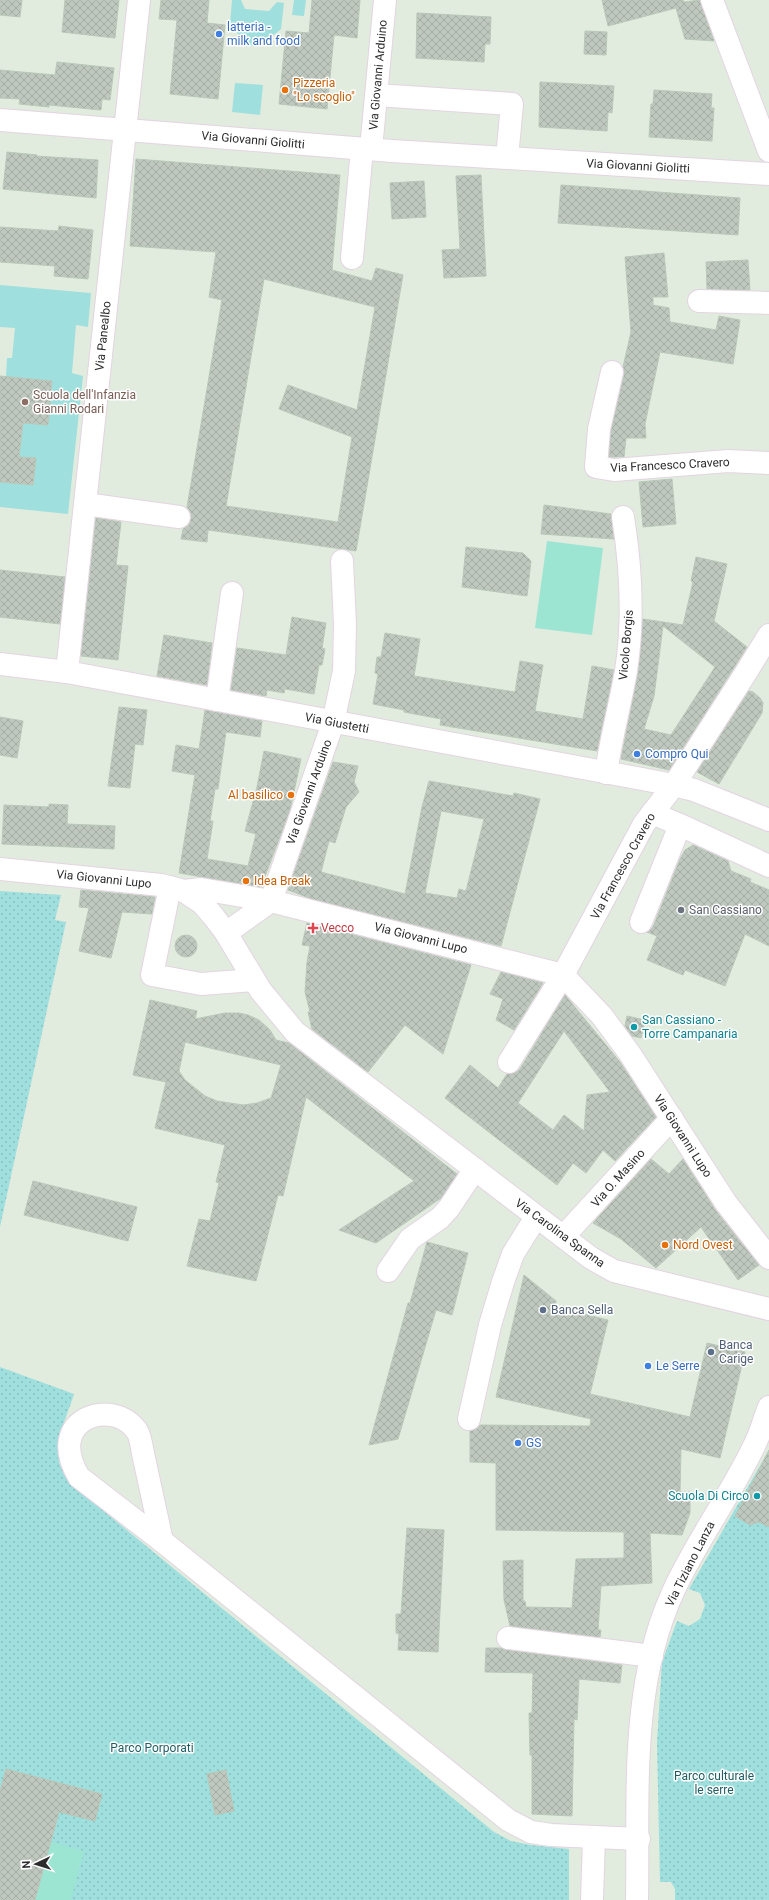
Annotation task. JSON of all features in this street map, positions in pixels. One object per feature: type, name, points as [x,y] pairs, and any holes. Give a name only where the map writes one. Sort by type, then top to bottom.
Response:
[{"type":"street","name":"Via Panealbo","points":[[68,672],[139,0]]},
{"type":"street","name":"Via Giovanni Arduino","points":[[352,258],[366,149],[376,94],[385,0]]},
{"type":"street","points":[[712,0],[769,152]]},
{"type":"street","points":[[376,94],[512,104],[507,158]]},
{"type":"street","name":"Via Giovanni Giolitti","points":[[0,120],[366,149],[769,174]]},
{"type":"street","points":[[699,301],[769,303]]},
{"type":"street","name":"Via Francesco Cravero","points":[[612,372],[599,429],[596,467],[614,470],[728,461],[769,463]]},
{"type":"street","points":[[85,504],[179,517]]},
{"type":"street","name":"Vicolo Borgis","points":[[606,772],[626,671],[629,641],[629,574],[623,517]]},
{"type":"street","name":"Via Giovanni Arduino","points":[[271,901],[333,723],[344,671],[345,624],[342,561]]},
{"type":"street","points":[[217,700],[232,593]]},
{"type":"street","name":"Via Francesco Cravero","points":[[508,1062],[568,966],[644,824],[674,785],[748,672],[769,635]]},
{"type":"street","name":"Via Giustetti","points":[[0,664],[68,672],[333,723],[674,785],[694,790],[769,820]]},
{"type":"street","points":[[652,813],[769,866]]},
{"type":"street","points":[[641,922],[680,825]]},
{"type":"street","name":"Via Giovanni Lupo","points":[[0,869],[177,889],[201,889],[271,901],[568,966],[625,1047],[726,1204],[769,1258]]},
{"type":"street","points":[[177,889],[152,975],[201,984],[254,980]]},
{"type":"street","name":"Via Carolina Spanna","points":[[177,889],[202,904],[226,933],[254,980],[274,1008],[295,1032],[591,1258],[614,1271],[768,1306]]},
{"type":"street","points":[[226,933],[271,901]]},
{"type":"street","name":"Via O. Masino","points":[[563,1237],[672,1118]]},
{"type":"street","points":[[388,1271],[410,1239],[440,1218],[449,1208],[475,1169]]},
{"type":"street","points":[[469,1419],[490,1325],[503,1282],[513,1254],[536,1217]]},
{"type":"street","name":"Via Tiziano Lanza","points":[[637,1900],[644,1696],[652,1656],[673,1593],[756,1444],[769,1407]]},
{"type":"street","points":[[162,1541],[138,1432],[123,1420],[109,1415],[95,1415],[74,1426],[68,1447],[71,1464],[79,1476],[162,1541],[508,1820],[531,1832],[551,1835],[639,1839]]},
{"type":"street","points":[[508,1638],[652,1656]]},
{"type":"street","points":[[592,1900],[594,1838]]},
{"type":"green space","points":[[232,0],[241,0],[245,9],[269,11],[277,2],[284,3],[281,29],[260,46],[247,45],[230,24]]},
{"type":"green space","points":[[294,0],[306,0],[304,16],[292,15]]},
{"type":"green space","points":[[235,83],[263,85],[260,115],[232,112]]},
{"type":"green space","points":[[0,285],[91,293],[88,327],[76,325],[72,373],[83,376],[68,514],[0,507],[0,482],[33,485],[36,458],[19,457],[23,423],[48,425],[52,381],[6,377],[7,358],[12,358],[15,328],[0,327]]},
{"type":"green space","points":[[0,891],[61,895],[55,920],[66,922],[0,1227]]},
{"type":"green space","name":"Parco Porporati","points":[[0,1367],[74,1394],[62,1429],[58,1451],[64,1474],[72,1485],[494,1832],[511,1841],[531,1845],[569,1849],[569,1900],[0,1900]]},
{"type":"green space","name":"Parco culturale le serre","points":[[769,1450],[769,1900],[675,1900],[675,1889],[671,1882],[660,1882],[657,1742],[662,1662],[677,1621],[689,1626],[700,1619],[705,1605],[700,1593],[689,1589]]},
{"type":"shaded area","points":[[547,541],[603,548],[592,635],[535,628]]},
{"type":"shaded area","points":[[51,1842],[84,1851],[71,1900],[35,1900]]},
{"type":"building","points":[[0,0],[22,0],[20,17],[0,15]]},
{"type":"building","points":[[65,0],[119,0],[115,38],[62,32]]},
{"type":"building","points":[[161,0],[209,0],[207,23],[225,25],[218,99],[170,94],[177,20],[159,19]]},
{"type":"building","points":[[312,0],[360,0],[357,38],[334,35],[327,109],[279,104],[286,31],[309,33]]},
{"type":"building","points":[[602,0],[683,0],[684,2],[700,0],[714,41],[685,39],[676,8],[608,26]]},
{"type":"building","points":[[417,13],[491,17],[490,44],[485,44],[484,62],[416,58]]},
{"type":"building","points":[[585,31],[607,32],[606,55],[584,54]]},
{"type":"building","points":[[57,62],[114,68],[110,100],[102,99],[101,110],[19,104],[20,99],[0,98],[0,70],[55,75]]},
{"type":"building","points":[[540,82],[614,86],[612,113],[608,112],[607,131],[539,127]]},
{"type":"building","points":[[654,90],[712,94],[711,108],[714,108],[712,141],[649,137],[651,104],[653,104]]},
{"type":"building","points":[[7,152],[37,155],[36,156],[98,160],[96,198],[3,189]]},
{"type":"building","points":[[136,159],[340,175],[332,270],[372,281],[376,268],[403,275],[356,551],[208,530],[207,542],[181,539],[183,529],[189,525],[191,519],[191,513],[187,507],[222,300],[209,297],[216,252],[130,246]],"holes":[[[264,279],[375,307],[357,410],[288,385],[279,409],[352,437],[338,522],[226,506]]]},
{"type":"building","points":[[481,175],[486,276],[444,278],[442,250],[460,249],[456,176]]},
{"type":"building","points":[[424,181],[426,217],[392,219],[390,183]]},
{"type":"building","points":[[561,185],[740,198],[738,235],[558,223]]},
{"type":"building","points":[[59,226],[93,230],[88,279],[54,276],[55,266],[0,262],[0,227],[58,231]]},
{"type":"building","points":[[664,253],[668,297],[653,297],[653,305],[669,308],[670,322],[716,330],[719,316],[740,320],[733,364],[660,352],[645,424],[646,438],[626,438],[624,457],[609,457],[611,431],[624,375],[623,367],[631,332],[625,257]]},
{"type":"building","points":[[748,260],[750,290],[707,289],[706,262]]},
{"type":"building","name":"Scuola dell'Infanzia Gianni Rodari","points":[[0,376],[52,381],[48,425],[23,423],[19,457],[36,458],[33,485],[0,482]]},
{"type":"building","points":[[672,479],[676,524],[643,527],[639,482]]},
{"type":"building","points":[[544,505],[611,514],[614,539],[541,534]]},
{"type":"building","points":[[96,518],[121,522],[116,565],[128,566],[118,660],[81,656]]},
{"type":"building","points":[[466,547],[523,553],[531,561],[527,596],[462,587]]},
{"type":"building","points":[[696,557],[727,564],[714,621],[747,647],[669,770],[621,759],[638,673],[643,619],[683,625],[693,582],[691,581]],"holes":[[[663,626],[715,667],[671,735],[644,729],[654,696]]]},
{"type":"building","points":[[0,570],[65,577],[60,624],[0,617]]},
{"type":"building","points":[[292,617],[326,623],[322,648],[325,649],[322,665],[319,665],[314,694],[285,689],[284,693],[267,690],[266,696],[231,690],[237,648],[286,655]]},
{"type":"building","points":[[385,633],[420,639],[414,676],[515,692],[520,661],[543,665],[535,711],[583,719],[592,666],[614,670],[597,751],[440,725],[441,719],[373,704],[378,674],[375,673],[377,657],[381,657]]},
{"type":"building","points":[[164,635],[212,643],[207,685],[157,676]]},
{"type":"building","points":[[749,691],[753,692],[760,698],[763,703],[762,713],[719,784],[697,772]]},
{"type":"building","points":[[119,707],[147,710],[143,745],[135,744],[130,788],[108,786]]},
{"type":"building","points":[[205,710],[262,721],[260,737],[226,732],[218,789],[215,789],[210,821],[213,821],[207,859],[248,866],[256,834],[245,831],[257,787],[264,751],[301,759],[290,810],[261,887],[179,873],[195,775],[172,771],[176,745],[199,749]]},
{"type":"building","points":[[0,717],[23,721],[17,758],[0,755]]},
{"type":"building","points":[[333,762],[358,766],[354,782],[359,792],[346,807],[335,843],[329,841],[321,872],[405,894],[422,807],[429,781],[513,796],[514,793],[540,799],[501,946],[312,899],[288,890]],"holes":[[[441,811],[484,819],[466,891],[459,889],[457,898],[425,893]]]},
{"type":"building","points":[[49,804],[68,805],[67,824],[115,826],[114,849],[2,844],[4,805],[49,807]]},
{"type":"building","points":[[693,845],[728,861],[731,871],[751,879],[750,882],[769,890],[769,946],[745,934],[725,986],[685,970],[683,975],[647,960],[657,936],[647,932],[653,927],[680,859],[685,850]]},
{"type":"building","points":[[81,890],[155,897],[152,914],[122,912],[111,958],[79,951],[89,908],[79,907]]},
{"type":"building","points":[[307,923],[471,965],[443,1054],[405,1025],[368,1072],[312,1029],[305,992],[307,962],[310,946],[302,945]]},
{"type":"building","points":[[182,935],[190,935],[197,942],[197,950],[190,957],[182,957],[175,950],[175,942]]},
{"type":"building","points":[[501,972],[543,983],[514,1030],[496,1020],[503,999],[490,994]]},
{"type":"building","points":[[565,995],[620,1062],[656,1117],[615,1161],[603,1150],[586,1173],[573,1163],[557,1185],[445,1098],[470,1065],[498,1088],[507,1074],[515,1073],[520,1069]],"holes":[[[564,1031],[610,1092],[587,1095],[584,1131],[564,1115],[553,1130],[518,1103]]]},
{"type":"building","points":[[150,1000],[197,1011],[195,1019],[225,1013],[239,1013],[248,1015],[259,1020],[270,1030],[276,1040],[289,1043],[457,1174],[441,1198],[376,1243],[339,1230],[414,1181],[306,1097],[283,1196],[278,1195],[256,1281],[187,1266],[199,1219],[210,1221],[219,1183],[216,1182],[225,1145],[155,1128],[166,1082],[133,1075]],"holes":[[[185,1042],[281,1065],[271,1098],[257,1103],[243,1105],[217,1101],[205,1096],[185,1080],[179,1071]]]},
{"type":"building","name":"San Cassiano - Torre Campanaria","points":[[627,1016],[645,1020],[641,1038],[632,1036],[625,1026]]},
{"type":"building","points":[[651,1159],[669,1174],[683,1159],[716,1211],[759,1265],[738,1280],[701,1227],[656,1268],[621,1239],[593,1223]]},
{"type":"building","points":[[33,1181],[137,1207],[128,1241],[24,1215]]},
{"type":"building","points":[[427,1242],[468,1253],[452,1315],[436,1310],[398,1439],[369,1445],[408,1303],[410,1303]]},
{"type":"building","points":[[524,1275],[556,1301],[555,1307],[608,1320],[590,1394],[690,1417],[707,1343],[745,1352],[720,1458],[681,1449],[680,1492],[690,1492],[690,1513],[682,1535],[650,1533],[652,1583],[601,1586],[598,1630],[601,1630],[600,1637],[510,1626],[504,1600],[503,1561],[523,1560],[523,1601],[525,1601],[526,1607],[572,1608],[576,1559],[624,1558],[624,1532],[496,1530],[496,1463],[470,1462],[470,1431],[478,1428],[480,1425],[590,1426],[591,1419],[496,1397]]},
{"type":"building","name":"Scuola Di Circo","points":[[769,1450],[769,1527],[759,1522],[750,1525],[735,1516]]},
{"type":"building","points":[[407,1528],[444,1530],[438,1652],[398,1650],[399,1634],[396,1633],[396,1614],[401,1614]]},
{"type":"building","points":[[486,1648],[500,1648],[622,1665],[620,1683],[579,1679],[577,1720],[574,1719],[572,1816],[532,1814],[532,1755],[530,1755],[529,1713],[532,1713],[533,1673],[485,1672]]},
{"type":"building","points":[[6,1769],[102,1794],[95,1821],[59,1812],[35,1900],[0,1900],[0,1791]]},
{"type":"building","points":[[226,1770],[234,1811],[215,1815],[207,1774]]},
{"type":"place","name":"latteria - milk and food","points":[[219,34]]},
{"type":"place","name":"Pizzeria \"Lo scoglio\"","points":[[285,90]]},
{"type":"place","name":"Scuola dell'Infanzia Gianni Rodari","points":[[25,402]]},
{"type":"place","name":"Compro Qui","points":[[637,754]]},
{"type":"place","name":"Al basilico","points":[[291,795]]},
{"type":"place","name":"Idea Break","points":[[246,881]]},
{"type":"place","name":"San Cassiano","points":[[681,910]]},
{"type":"place","name":"Vecco","points":[[313,928]]},
{"type":"place","name":"San Cassiano - Torre Campanaria","points":[[634,1027]]},
{"type":"place","name":"Nord Ovest","points":[[665,1245]]},
{"type":"place","name":"Banca Sella","points":[[543,1310]]},
{"type":"place","name":"Banca Carige","points":[[711,1352]]},
{"type":"place","name":"Le Serre","points":[[648,1366]]},
{"type":"place","name":"GS","points":[[518,1443]]},
{"type":"place","name":"Scuola Di Circo","points":[[757,1496]]}]
